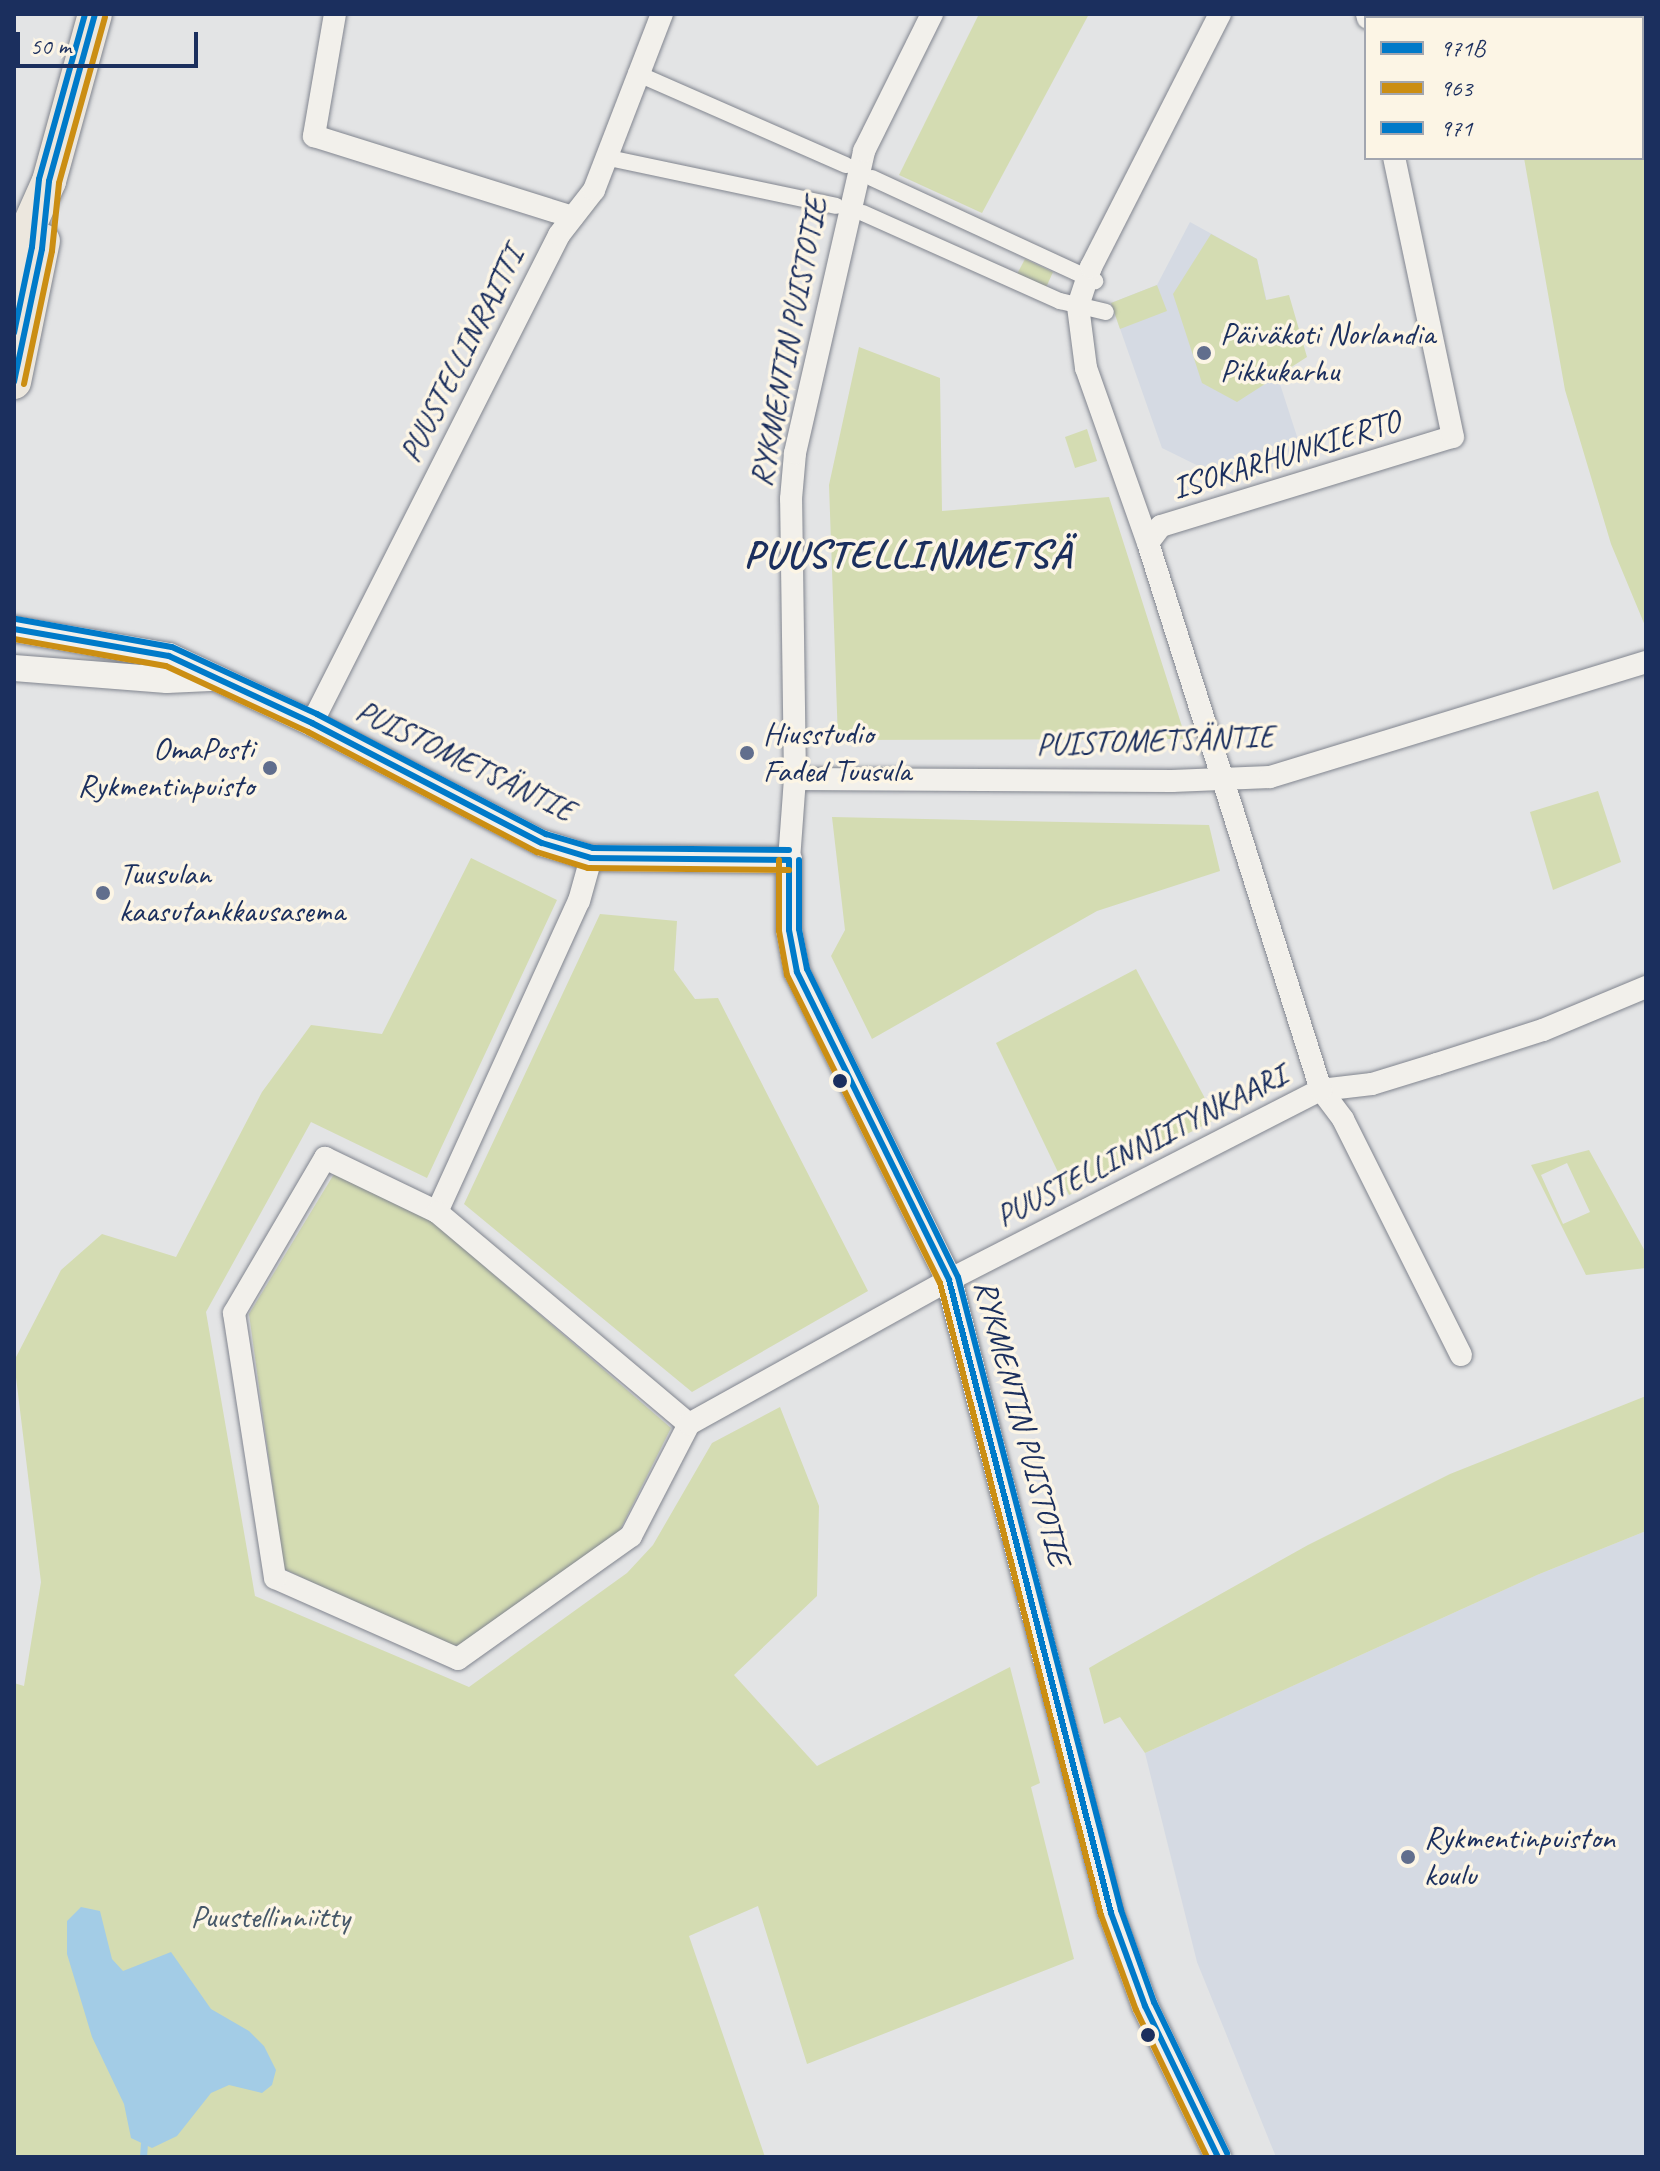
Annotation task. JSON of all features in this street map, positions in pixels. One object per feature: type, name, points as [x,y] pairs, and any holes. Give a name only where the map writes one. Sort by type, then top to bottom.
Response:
[{"type":"main road","points":[[14,274],[21,244],[49,181],[95,14]]},
{"type":"main road","points":[[14,382],[42,249],[49,181]]},
{"type":"street","points":[[335,14],[314,136],[573,217]]},
{"type":"street","name":"PUUSTELLINRAITTI","points":[[312,723],[573,217],[594,190],[609,158],[636,73],[662,14]]},
{"type":"street","name":"RYKMENTIN PUISTOTIE","points":[[932,14],[864,151],[795,453],[791,499],[795,779],[789,860],[789,930],[797,972],[949,1280],[1123,1948],[1218,2157]]},
{"type":"street","points":[[1078,306],[1220,14]]},
{"type":"street","points":[[636,73],[846,165]]},
{"type":"street","points":[[609,158],[836,206]]},
{"type":"street","name":"ISOKARHUNKIERTO","points":[[1148,543],[1161,526],[1453,437],[1394,160]]},
{"type":"street","points":[[872,178],[1091,275]]},
{"type":"street","points":[[863,213],[1078,306],[1106,312]]},
{"type":"street","name":"PUUSTELLINNIITYNKAARI","points":[[689,1424],[949,1280],[1321,1090],[1148,543],[1086,368],[1078,306]]},
{"type":"street","name":"PUISTOMETSÄNTIE","points":[[14,629],[169,656],[312,723],[542,843],[591,858],[789,860]]},
{"type":"street","name":"PUISTOMETSÄNTIE","points":[[795,779],[1270,777],[1646,662]]},
{"type":"street","name":"PUISTOMETSÄNTIE","points":[[14,668],[167,680],[219,678]]},
{"type":"street","points":[[437,1212],[579,901],[591,858]]},
{"type":"street","points":[[1321,1090],[1372,1084],[1487,1048],[1646,987]]},
{"type":"street","points":[[1321,1090],[1343,1119],[1461,1355]]},
{"type":"street","points":[[325,1158],[437,1212],[689,1424],[631,1536],[458,1659],[275,1578],[234,1313],[325,1158]]},
{"type":"shaded area","name":"Päiväkoti Norlandia Pikkukarhu","points":[[1190,222],[1257,259],[1284,375],[1279,381],[1303,455],[1231,482],[1162,448],[1111,303],[1157,285]]},
{"type":"shaded area","name":"Rykmentinpuiston koulu","points":[[1646,1531],[1646,2157],[1276,2157],[1197,1962],[1145,1753],[1537,1575]]},
{"type":"green space","points":[[979,14],[1089,14],[982,213],[899,175]]},
{"type":"green space","points":[[1494,14],[1646,14],[1646,628],[1611,544],[1565,390],[1524,160],[1644,160],[1644,16]]},
{"type":"green space","points":[[1211,234],[1257,259],[1266,300],[1289,295],[1307,357],[1237,402],[1202,383],[1173,294]]},
{"type":"green space","points":[[1025,259],[1053,272],[1044,292],[1015,278]]},
{"type":"green space","points":[[1157,285],[1167,311],[1120,329],[1111,303]]},
{"type":"green space","points":[[859,347],[940,378],[942,511],[1109,497],[1186,739],[838,740],[829,485]]},
{"type":"green space","points":[[1087,429],[1097,461],[1075,468],[1065,437]]},
{"type":"green space","points":[[1598,791],[1621,862],[1553,890],[1530,812]]},
{"type":"green space","points":[[832,817],[1209,825],[1220,871],[1097,911],[872,1039],[831,956],[845,930]]},
{"type":"green space","name":"Puustellinniitty","points":[[471,858],[557,900],[427,1178],[311,1122],[206,1312],[255,1596],[469,1687],[627,1573],[653,1545],[712,1443],[780,1407],[819,1506],[817,1596],[734,1675],[817,1766],[1010,1667],[1040,1783],[1031,1787],[1074,1959],[807,2064],[758,1906],[689,1936],[765,2157],[14,2157],[14,1683],[24,1686],[41,1582],[14,1361],[61,1270],[102,1234],[176,1257],[262,1092],[311,1025],[382,1034]]},
{"type":"green space","points":[[600,914],[677,921],[674,970],[695,999],[718,998],[868,1291],[692,1392],[464,1204]]},
{"type":"green space","points":[[1136,969],[1216,1119],[1069,1195],[996,1043]]},
{"type":"green space","points":[[1589,1150],[1646,1253],[1646,1268],[1586,1275],[1531,1165]],"holes":[[[1567,1163],[1590,1212],[1563,1224],[1541,1175]]]},
{"type":"green space","points":[[334,1174],[433,1222],[671,1428],[619,1532],[460,1645],[446,1645],[284,1569],[249,1314]]},
{"type":"green space","points":[[1646,1396],[1646,1531],[1537,1575],[1145,1753],[1120,1717],[1104,1724],[1089,1668],[1308,1545],[1450,1474]]},
{"type":"water","points":[[81,1907],[100,1911],[112,1959],[123,1971],[171,1952],[211,2009],[249,2031],[264,2046],[276,2070],[272,2085],[262,2093],[229,2085],[211,2093],[177,2136],[152,2148],[131,2138],[124,2104],[92,2037],[67,1954],[67,1921]]},
{"type":"waterway","points":[[143,2157],[144,2144]]},
{"type":"transit line","name":"971","points":[[14,333],[32,247],[39,179],[85,14]]},
{"type":"transit line","name":"971B","points":[[14,382],[42,249],[49,181],[95,14]]},
{"type":"transit line","name":"963","points":[[24,384],[52,251],[59,183],[105,17]]},
{"type":"transit line","name":"971","points":[[16,619],[172,647],[317,714],[546,834],[593,848],[789,850]]},
{"type":"transit line","name":"971B","points":[[14,629],[169,656],[312,723],[542,843],[591,858],[789,860]]},
{"type":"transit line","name":"963","points":[[14,639],[166,666],[308,732],[537,852],[588,868],[789,870]]},
{"type":"transit line","name":"963","points":[[779,860],[779,931],[787,975],[940,1283],[1101,1915],[1136,2010],[1207,2157]]},
{"type":"transit line","name":"971B","points":[[789,860],[789,930],[797,972],[949,1280],[1111,1913],[1145,2006],[1218,2157]]},
{"type":"transit line","name":"971","points":[[799,860],[799,929],[807,969],[958,1277],[1121,1910],[1154,2002],[1227,2153]]},
{"type":"place","name":"Päiväkoti Norlandia Pikkukarhu","points":[[1204,353]]},
{"type":"place","name":"Hiusstudio Faded Tuusula","points":[[747,753]]},
{"type":"place","name":"OmaPosti Rykmentinpuisto","points":[[270,768]]},
{"type":"place","name":"Tuusulan kaasutankkausasema","points":[[103,893]]},
{"type":"place","name":"Rykmentinpuiston koulu","points":[[1408,1857]]},
{"type":"district","name":"PUUSTELLINMETSÄ","points":[[908,554]]}]
